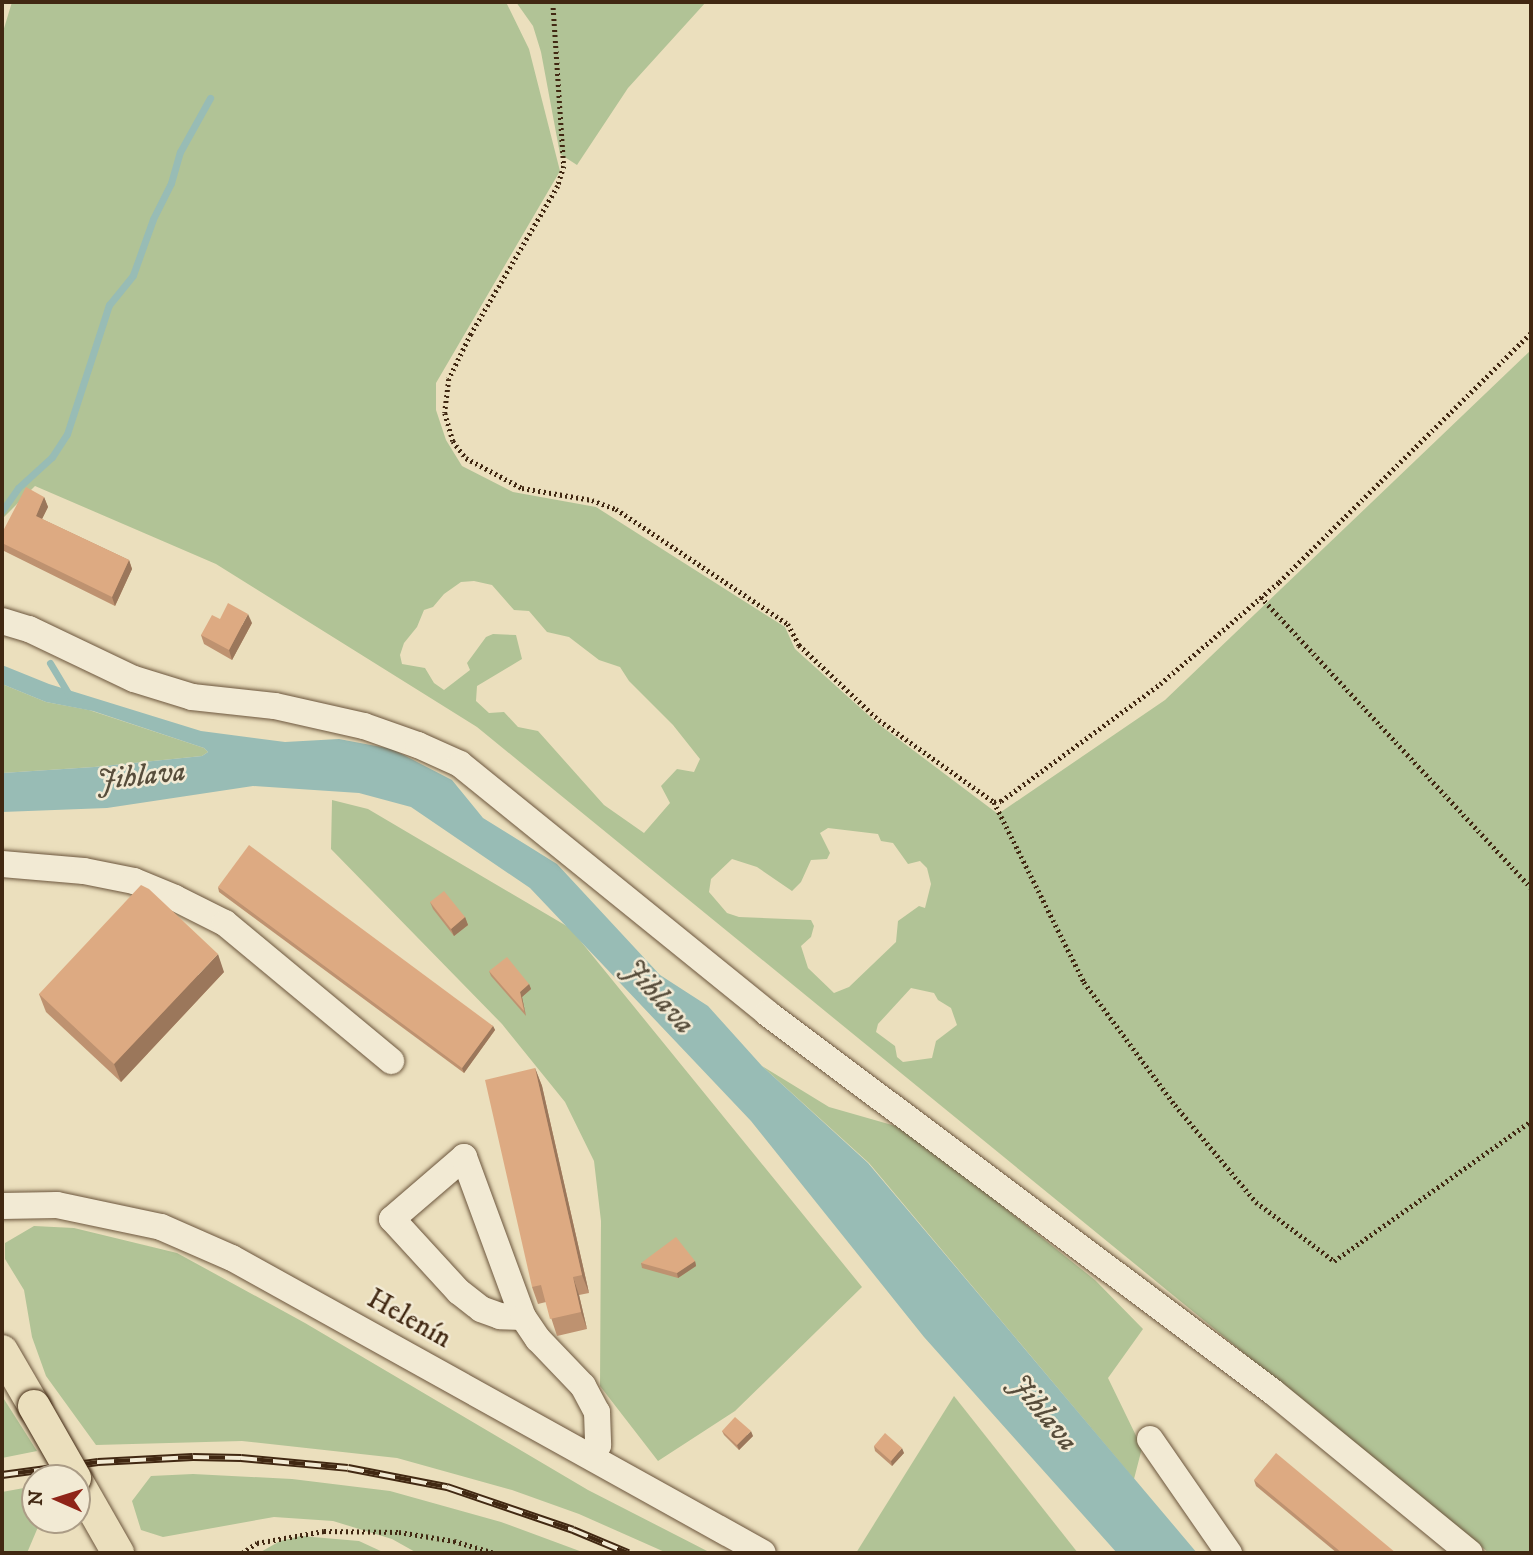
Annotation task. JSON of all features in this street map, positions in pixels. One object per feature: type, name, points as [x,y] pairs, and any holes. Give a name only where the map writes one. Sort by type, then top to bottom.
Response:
[{"type":"main road","points":[[2,1352],[67,1464]]},
{"type":"main road","points":[[91,1506],[118,1553]]},
{"type":"street","points":[[2,621],[29,629],[134,679],[169,690],[192,697],[275,706],[364,726],[418,745],[460,764],[767,1013],[1273,1392],[1470,1553]]},
{"type":"street","points":[[2,864],[84,871],[134,881],[225,923],[391,1061]]},
{"type":"street","points":[[523,1317],[500,1315],[481,1309],[459,1292],[392,1219],[464,1157],[523,1317],[538,1339],[583,1386],[597,1412],[598,1445],[593,1457]]},
{"type":"street","name":"Helenín","points":[[2,1204],[57,1205],[161,1227],[232,1258],[763,1553]]},
{"type":"street","points":[[1150,1439],[1229,1553]]},
{"type":"path","points":[[553,2],[564,166],[558,186],[471,334],[449,379],[445,413],[453,441],[466,458],[522,488],[592,500],[617,509],[788,624],[799,645],[879,720],[993,802],[1084,982],[1125,1038],[1175,1105],[1256,1202],[1334,1261],[1531,1121]]},
{"type":"path","points":[[993,802],[1001,801],[1160,684],[1261,597],[1531,334]]},
{"type":"path","points":[[1261,597],[1531,888]]},
{"type":"path","points":[[242,1553],[257,1543],[324,1531],[399,1532],[454,1541],[495,1553]]},
{"type":"green space","points":[[12,2],[506,2],[529,49],[560,171],[436,383],[436,410],[446,440],[462,466],[513,492],[596,507],[785,627],[795,649],[877,723],[998,814],[1165,700],[1531,350],[1531,1553],[1489,1553],[477,727],[216,564],[35,486],[2,519],[2,35]],"holes":[[[474,581],[492,585],[514,610],[529,611],[547,632],[569,637],[599,660],[620,667],[629,681],[673,725],[700,759],[694,772],[677,769],[661,786],[670,803],[644,833],[604,805],[538,731],[518,727],[504,712],[489,713],[476,701],[477,686],[522,659],[516,635],[493,634],[486,637],[467,663],[470,670],[444,690],[434,683],[425,668],[402,664],[400,655],[404,643],[417,627],[424,610],[433,607],[444,594],[461,582]],[[828,828],[878,834],[881,841],[893,843],[908,864],[920,861],[927,868],[931,884],[925,908],[919,906],[898,921],[896,942],[849,987],[834,993],[808,968],[801,946],[811,937],[814,926],[811,920],[739,917],[727,913],[709,892],[711,879],[732,859],[757,867],[792,891],[801,882],[811,860],[827,859],[830,853],[820,833]],[[911,988],[934,993],[938,1000],[951,1008],[957,1025],[936,1041],[932,1058],[903,1062],[897,1057],[895,1046],[876,1032],[878,1024]]]},
{"type":"green space","points":[[516,2],[706,2],[628,88],[577,165],[560,154],[541,52],[533,26]]},
{"type":"green space","points":[[2,684],[46,702],[89,710],[204,748],[208,752],[202,756],[2,773]]},
{"type":"green space","points":[[332,800],[368,809],[570,928],[862,1287],[735,1411],[658,1461],[600,1386],[601,1221],[594,1161],[565,1102],[502,1024],[331,849]]},
{"type":"green space","points":[[762,1066],[829,1107],[906,1129],[1095,1280],[1143,1329],[1108,1378],[1142,1448],[1134,1479],[869,1163]]},
{"type":"green space","points":[[34,1226],[74,1228],[177,1253],[305,1323],[588,1490],[711,1553],[667,1553],[579,1514],[512,1490],[397,1458],[242,1441],[96,1445],[46,1376],[32,1337],[24,1290],[5,1259],[5,1243]]},
{"type":"green space","points":[[2,1396],[37,1451],[2,1458]]},
{"type":"green space","points":[[954,1396],[1078,1553],[856,1553]]},
{"type":"green space","points":[[193,1474],[292,1479],[390,1491],[501,1522],[585,1553],[417,1553],[392,1539],[333,1521],[274,1517],[163,1537],[141,1530],[132,1501],[151,1476]]},
{"type":"green space","points":[[21,1489],[21,1534],[35,1534],[27,1553],[2,1553],[2,1492]]},
{"type":"green space","points":[[301,1536],[359,1541],[385,1553],[259,1553],[280,1541]]},
{"type":"water","name":"Jihlava","points":[[2,665],[49,684],[201,731],[285,742],[339,739],[392,749],[452,780],[483,818],[557,864],[660,975],[708,1006],[762,1066],[868,1163],[1197,1553],[1117,1553],[924,1337],[751,1121],[530,888],[411,807],[359,793],[253,786],[107,808],[2,812],[2,773],[202,756],[208,752],[204,748],[93,711],[46,702],[2,684]]},
{"type":"building","points":[[26,487],[44,497],[36,516],[129,560],[112,597],[2,543],[2,533]]},
{"type":"building","points":[[228,603],[248,614],[229,650],[201,635],[212,615],[220,619]]},
{"type":"building","points":[[249,845],[493,1026],[462,1068],[218,887]]},
{"type":"building","points":[[141,885],[149,889],[218,954],[114,1064],[39,994]]},
{"type":"building","points":[[444,891],[465,917],[451,929],[430,902]]},
{"type":"building","points":[[507,957],[529,984],[520,992],[524,1011],[489,971]]},
{"type":"building","points":[[535,1068],[582,1275],[573,1277],[581,1312],[550,1319],[541,1285],[532,1287],[485,1080]]},
{"type":"building","points":[[676,1237],[695,1261],[677,1273],[641,1263]]},
{"type":"building","points":[[735,1417],[751,1431],[737,1445],[722,1431]]},
{"type":"building","points":[[885,1433],[902,1448],[891,1461],[874,1446]]},
{"type":"building","points":[[1276,1453],[1396,1553],[1342,1553],[1254,1480]]},
{"type":"waterway","points":[[2,511],[18,488],[52,457],[67,434],[109,305],[133,275],[153,219],[171,183],[180,152],[210,98]]},
{"type":"waterway","points":[[50,663],[70,696]]},
{"type":"railway","points":[[2,1475],[98,1462],[193,1457],[241,1458],[348,1468],[447,1487],[573,1530],[628,1553]]}]
